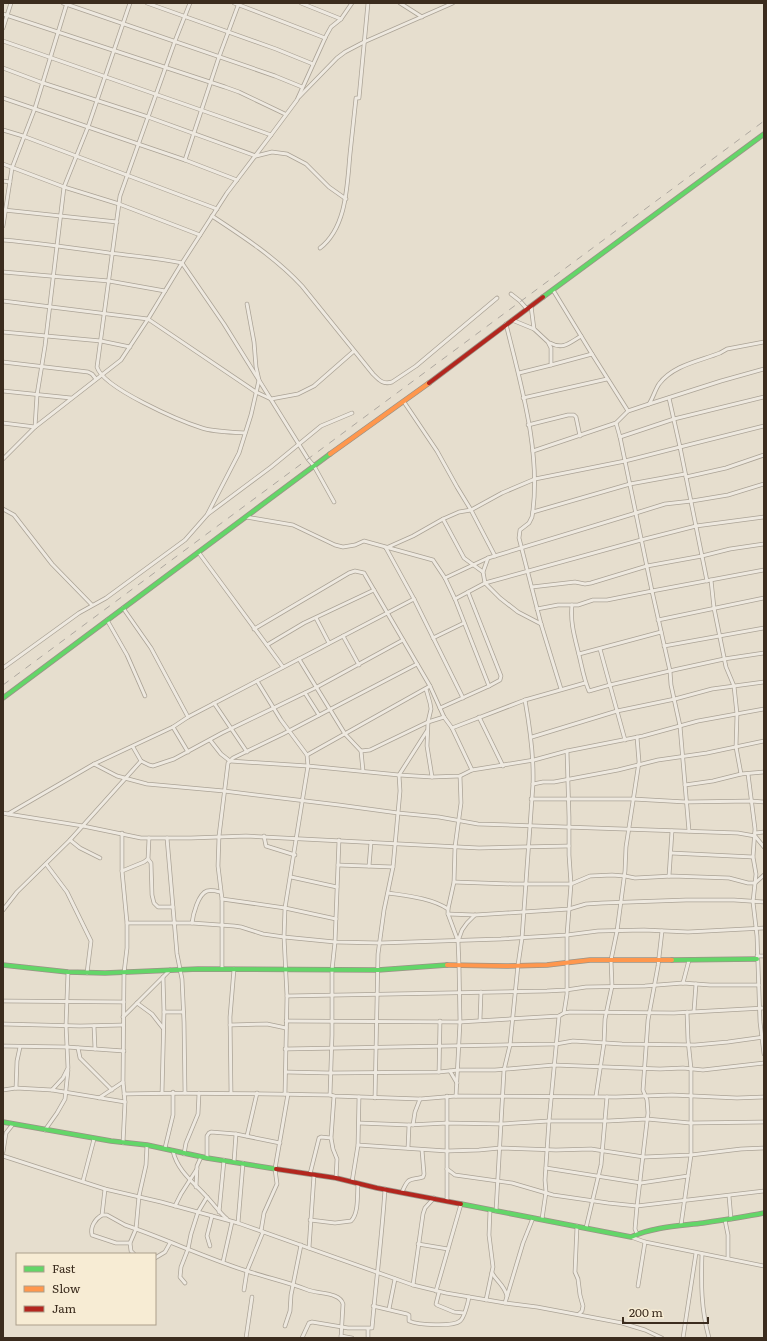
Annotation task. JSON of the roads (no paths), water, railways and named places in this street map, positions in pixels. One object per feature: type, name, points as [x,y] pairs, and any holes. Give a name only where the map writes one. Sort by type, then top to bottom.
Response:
[{"type":"street","points":[[3,28],[5,14],[10,3]]},
{"type":"street","points":[[3,226],[4,210],[12,168],[35,108],[59,32],[66,3],[302,87]]},
{"type":"street","points":[[35,426],[37,395],[47,336],[62,216],[64,187],[88,127],[130,3]]},
{"type":"street","points":[[147,3],[276,48],[313,64]]},
{"type":"street","points":[[190,3],[120,196],[97,367],[102,375],[114,386],[161,412],[204,429],[245,433]]},
{"type":"street","points":[[234,3],[325,38]]},
{"type":"street","points":[[301,3],[341,19]]},
{"type":"street","points":[[297,100],[331,27],[341,19],[352,3]]},
{"type":"street","points":[[320,248],[328,242],[346,199],[356,98],[359,98],[368,3]]},
{"type":"street","points":[[400,3],[422,17]]},
{"type":"street","points":[[3,459],[35,426],[121,360],[148,320],[212,216],[237,180],[297,100],[337,58],[364,42],[452,3]]},
{"type":"street","points":[[185,160],[219,57],[239,4]]},
{"type":"street","points":[[5,14],[239,92],[286,114]]},
{"type":"street","points":[[3,41],[271,135]]},
{"type":"street","points":[[3,68],[43,83],[148,117],[256,156],[272,152],[287,154],[306,164],[329,187],[346,199]]},
{"type":"street","points":[[3,98],[185,160],[237,180]]},
{"type":"street","points":[[3,130],[23,136],[217,209]]},
{"type":"street","points":[[3,698],[314,466],[404,402],[506,324],[764,134]]},
{"type":"street","points":[[3,164],[64,187],[119,204],[200,235]]},
{"type":"street","points":[[3,181],[10,182]]},
{"type":"street","points":[[4,210],[117,222]]},
{"type":"street","points":[[212,216],[256,245],[290,273],[379,380],[388,384],[416,366],[497,298]]},
{"type":"street","points":[[3,240],[58,245],[112,253],[162,258],[182,263],[224,324],[308,459],[314,466],[334,502]]},
{"type":"street","points":[[3,272],[109,281],[165,291]]},
{"type":"street","points":[[553,290],[628,411]]},
{"type":"street","points":[[511,294],[527,309]]},
{"type":"street","points":[[3,301],[50,308],[105,313],[148,320],[256,392],[271,399],[298,394],[314,386],[354,350]]},
{"type":"street","points":[[207,515],[239,453],[259,380],[247,304]]},
{"type":"street","points":[[531,306],[534,329]]},
{"type":"street","points":[[512,320],[534,329],[548,342],[556,346],[560,346],[581,336]]},
{"type":"street","points":[[506,324],[519,373],[533,450],[535,479],[533,512],[531,520],[519,532],[521,548],[541,624],[561,689]]},
{"type":"street","points":[[3,332],[101,341],[130,347]]},
{"type":"street","points":[[548,342],[551,348],[551,365]]},
{"type":"street","points":[[649,404],[663,379],[679,367],[727,349],[764,342]]},
{"type":"street","points":[[519,373],[592,354]]},
{"type":"street","points":[[3,362],[42,368],[88,372],[96,379]]},
{"type":"street","points":[[533,450],[580,436],[616,423],[628,411],[721,381],[764,369]]},
{"type":"street","points":[[523,398],[607,379]]},
{"type":"street","points":[[3,391],[71,398]]},
{"type":"street","points":[[620,437],[674,419],[764,397]]},
{"type":"street","points":[[669,398],[692,501],[702,556],[709,580],[724,659],[727,672],[734,686],[737,714],[736,747],[741,774]]},
{"type":"street","points":[[404,402],[437,451],[471,510],[495,556]]},
{"type":"street","points":[[3,668],[34,644],[106,598],[185,540],[207,515],[321,426],[352,413]]},
{"type":"street","points":[[528,425],[568,415],[574,415],[576,417],[580,436]]},
{"type":"street","points":[[3,423],[35,426]]},
{"type":"street","points":[[616,423],[670,671],[671,686],[680,726],[689,831]]},
{"type":"street","points":[[386,548],[413,536],[443,519],[460,512],[471,510],[502,493],[535,479],[625,461],[764,426]]},
{"type":"street","points":[[533,512],[630,484],[726,468],[764,455]]},
{"type":"street","points":[[445,578],[488,558],[665,504],[728,495],[764,484]]},
{"type":"street","points":[[3,509],[14,515],[52,564],[92,606]]},
{"type":"street","points":[[246,517],[292,525],[335,545],[343,547],[355,545],[364,541],[431,559],[445,578],[455,599],[489,686]]},
{"type":"street","points":[[455,599],[485,583],[641,540],[696,526],[764,518]]},
{"type":"street","points":[[443,519],[463,557],[483,572]]},
{"type":"street","points":[[532,587],[575,582],[585,584],[591,583],[647,566],[702,556],[730,549],[764,544]]},
{"type":"street","points":[[386,548],[414,599],[463,698]]},
{"type":"street","points":[[199,553],[283,667]]},
{"type":"street","points":[[488,558],[483,572],[485,583],[508,604],[525,616],[541,624]]},
{"type":"street","points":[[537,609],[558,605],[578,605],[593,600],[607,600],[692,585],[709,580],[764,570]]},
{"type":"street","points":[[254,629],[355,571],[364,573],[430,686],[444,717],[452,728],[472,770]]},
{"type":"street","points":[[267,645],[316,618],[374,590]]},
{"type":"street","points":[[440,708],[489,686],[501,678],[468,592]]},
{"type":"street","points":[[658,620],[764,598]]},
{"type":"street","points":[[8,814],[94,764],[173,727],[214,703],[257,682],[414,599]]},
{"type":"street","points":[[572,605],[571,621],[574,639],[585,682],[590,691],[724,659],[764,653]]},
{"type":"street","points":[[123,608],[151,648],[188,717]]},
{"type":"street","points":[[316,618],[329,643]]},
{"type":"street","points":[[107,620],[127,655],[145,696]]},
{"type":"street","points":[[433,638],[464,623]]},
{"type":"street","points":[[664,646],[764,628]]},
{"type":"street","points":[[579,654],[661,632]]},
{"type":"street","points":[[344,636],[359,664]]},
{"type":"street","points":[[132,746],[142,761],[149,765],[153,766],[174,759],[317,687],[403,640]]},
{"type":"street","points":[[600,649],[625,740]]},
{"type":"street","points":[[300,659],[345,734],[361,751],[363,771]]},
{"type":"street","points":[[222,969],[222,899],[218,866],[219,836],[224,791],[230,761],[233,758],[330,710],[417,664]]},
{"type":"street","points":[[244,1290],[247,1271],[262,1231],[264,1213],[277,1184],[275,1169],[287,1094],[285,1048],[287,996],[284,938],[285,908],[295,855],[308,766],[307,755],[274,709],[257,682]]},
{"type":"street","points":[[452,728],[525,700],[585,682]]},
{"type":"street","points":[[532,737],[617,711],[675,699],[712,689],[764,682]]},
{"type":"street","points":[[307,755],[430,686]]},
{"type":"street","points":[[426,689],[431,709],[427,731],[432,777]]},
{"type":"street","points":[[305,693],[319,715]]},
{"type":"street","points":[[496,1211],[504,1070],[510,1045],[522,938],[533,784],[534,760],[532,737],[525,700]]},
{"type":"street","points":[[214,703],[247,752]]},
{"type":"street","points":[[210,740],[221,754],[230,761],[308,766],[400,775],[432,777],[460,776],[472,770],[534,760],[625,740],[698,721],[764,709]]},
{"type":"street","points":[[361,751],[365,752],[370,750],[428,722],[444,717]]},
{"type":"street","points":[[479,717],[502,766]]},
{"type":"street","points":[[173,727],[188,752]]},
{"type":"street","points":[[375,1098],[377,1071],[376,1021],[380,943],[393,867],[400,775],[427,731]]},
{"type":"street","points":[[596,1096],[604,1043],[606,1012],[612,986],[611,960],[625,876],[626,847],[639,766],[637,737]]},
{"type":"street","points":[[533,784],[554,782],[568,778],[639,766],[658,760],[682,757],[764,741]]},
{"type":"street","points":[[564,1013],[568,981],[567,935],[571,884],[568,826],[569,800],[567,752]]},
{"type":"street","points":[[3,910],[17,892],[70,840],[142,761]]},
{"type":"street","points":[[94,764],[125,779],[154,784],[224,791],[459,820],[478,824],[568,826],[755,834],[764,832]]},
{"type":"street","points":[[685,785],[713,781],[741,774],[764,772]]},
{"type":"street","points":[[748,774],[755,834],[754,857],[756,874],[753,902],[764,1054]]},
{"type":"street","points":[[456,1096],[460,1022],[458,941],[448,914],[448,909],[454,882],[455,847],[461,803],[460,776]]},
{"type":"street","points":[[531,799],[633,799],[686,802],[764,802]]},
{"type":"street","points":[[3,813],[122,833],[141,838],[264,836],[455,847],[528,848],[569,846]]},
{"type":"street","points":[[670,876],[672,831]]},
{"type":"street","points":[[122,833],[122,871],[127,923],[123,1017],[123,1082],[125,1102],[123,1143]]},
{"type":"street","points":[[755,834],[764,846]]},
{"type":"street","points":[[264,836],[266,846],[295,855]]},
{"type":"street","points":[[149,838],[148,859],[151,863],[152,895],[154,903],[158,907],[173,907]]},
{"type":"street","points":[[167,838],[183,1012],[185,1093]]},
{"type":"street","points":[[70,840],[80,848],[100,858]]},
{"type":"street","points":[[330,1095],[333,1021],[332,970],[335,942],[339,840]]},
{"type":"street","points":[[369,866],[371,842]]},
{"type":"street","points":[[671,853],[754,857]]},
{"type":"street","points":[[122,871],[148,859]]},
{"type":"street","points":[[46,864],[66,892],[91,941],[87,973]]},
{"type":"street","points":[[338,865],[393,867]]},
{"type":"street","points":[[454,882],[526,885],[571,884],[590,876],[625,876],[635,878],[670,876],[732,878],[748,883],[755,883],[764,874]]},
{"type":"street","points":[[291,877],[337,888]]},
{"type":"street","points":[[192,923],[196,906],[203,894],[206,891],[220,892]]},
{"type":"street","points":[[388,893],[421,899],[441,905],[448,909]]},
{"type":"street","points":[[222,899],[285,908],[336,919]]},
{"type":"street","points":[[448,914],[475,915],[569,909],[586,904],[620,902],[680,900],[734,900],[764,902]]},
{"type":"street","points":[[458,941],[462,930],[475,915]]},
{"type":"street","points":[[127,923],[192,923],[241,927],[263,934],[284,938],[335,942],[380,943],[522,938],[598,931],[688,932],[764,928]]},
{"type":"street","points":[[637,1234],[635,1229],[637,1206],[648,1113],[647,1100],[643,1090],[644,1068],[649,1012],[662,931]]},
{"type":"street","points":[[3,965],[87,973],[222,969],[378,970],[413,967],[506,966],[518,964],[547,965],[590,960],[632,962],[689,960],[731,961],[764,956]]},
{"type":"street","points":[[683,983],[689,960]]},
{"type":"street","points":[[231,1093],[230,1025],[234,969]]},
{"type":"street","points":[[123,1017],[170,970]]},
{"type":"street","points":[[45,1130],[58,1113],[65,1099],[68,1068],[66,1025],[68,972]]},
{"type":"street","points":[[162,1093],[164,1012],[163,977]]},
{"type":"street","points":[[287,996],[516,992],[566,990],[586,987],[654,986],[683,983],[710,985],[763,983]]},
{"type":"street","points":[[694,1011],[696,984]]},
{"type":"street","points":[[480,1020],[481,992]]},
{"type":"street","points":[[3,1001],[124,1002]]},
{"type":"street","points":[[137,1003],[152,1014],[163,1028]]},
{"type":"street","points":[[286,1021],[460,1022],[559,1016],[564,1013],[688,1012],[764,1008]]},
{"type":"street","points":[[164,1012],[183,1012]]},
{"type":"street","points":[[681,1225],[691,1154],[690,1123],[692,1096],[688,1044],[688,1012]]},
{"type":"street","points":[[542,1219],[546,1192],[549,1121],[559,1016]]},
{"type":"street","points":[[439,1072],[440,1021]]},
{"type":"street","points":[[3,1024],[94,1026],[123,1025]]},
{"type":"street","points":[[230,1025],[267,1024],[286,1028]]},
{"type":"street","points":[[94,1026],[95,1049]]},
{"type":"street","points":[[285,1048],[556,1044],[573,1041],[688,1044],[728,1042],[763,1037]]},
{"type":"street","points":[[3,1046],[67,1047],[124,1051]]},
{"type":"street","points":[[16,1088],[17,1061],[20,1047]]},
{"type":"street","points":[[78,1048],[80,1058],[112,1090]]},
{"type":"street","points":[[286,1072],[439,1072],[458,1070],[504,1070],[554,1065],[712,1069],[764,1063]]},
{"type":"street","points":[[52,1090],[63,1078],[68,1068]]},
{"type":"street","points":[[450,1071],[457,1083]]},
{"type":"street","points":[[99,1098],[123,1082]]},
{"type":"street","points":[[3,1090],[16,1088],[52,1090],[125,1102]]},
{"type":"street","points":[[165,1148],[173,1115],[174,1092]]},
{"type":"street","points":[[124,1094],[174,1092],[257,1093],[420,1099],[447,1096],[764,1097]]},
{"type":"street","points":[[184,1154],[186,1143],[198,1114],[199,1093]]},
{"type":"street","points":[[247,1136],[257,1093]]},
{"type":"street","points":[[334,1096],[331,1138],[337,1159],[336,1178]]},
{"type":"street","points":[[447,1096],[447,1200]]},
{"type":"street","points":[[352,1182],[358,1145],[359,1097]]},
{"type":"street","points":[[586,1228],[594,1201],[603,1151],[607,1097]]},
{"type":"street","points":[[408,1148],[411,1125],[420,1099]]},
{"type":"street","points":[[359,1123],[411,1125],[447,1123],[502,1124],[549,1121],[647,1119],[690,1123],[764,1122]]},
{"type":"street","points":[[3,1122],[123,1143],[165,1148],[184,1154],[201,1157],[336,1178],[358,1184],[447,1200],[490,1210],[631,1237],[646,1242],[696,1253],[764,1266]]},
{"type":"street","points":[[3,1152],[6,1133],[13,1124]]},
{"type":"street","points":[[207,1158],[208,1133],[218,1131],[280,1143]]},
{"type":"street","points":[[234,1162],[236,1134]]},
{"type":"street","points":[[83,1181],[94,1138]]},
{"type":"street","points":[[309,1248],[312,1174],[319,1138],[331,1138]]},
{"type":"street","points":[[133,1253],[131,1251],[130,1243],[136,1229],[139,1196],[146,1170],[147,1145]]},
{"type":"street","points":[[358,1145],[447,1151],[500,1148],[591,1149],[644,1157],[764,1148]]},
{"type":"street","points":[[402,1192],[409,1180],[423,1177],[422,1150]]},
{"type":"street","points":[[173,1151],[176,1161],[189,1180],[207,1197],[219,1212],[230,1221]]},
{"type":"street","points":[[3,1156],[105,1189],[139,1196],[238,1223],[413,1285],[469,1297],[537,1307],[622,1323],[645,1330],[662,1338]]},
{"type":"street","points":[[196,1187],[197,1169],[201,1157]]},
{"type":"street","points":[[219,1212],[224,1160]]},
{"type":"street","points":[[238,1223],[243,1163]]},
{"type":"street","points":[[546,1168],[641,1182],[688,1176]]},
{"type":"street","points":[[175,1206],[189,1180],[197,1169]]},
{"type":"street","points":[[447,1169],[455,1175],[497,1180],[554,1194],[594,1201],[637,1206],[764,1191]]},
{"type":"street","points":[[447,1179],[455,1175]]},
{"type":"street","points":[[310,1220],[337,1223],[351,1221],[355,1212],[358,1184]]},
{"type":"street","points":[[105,1189],[102,1215],[95,1221],[92,1227],[92,1235],[116,1243],[130,1243]]},
{"type":"street","points":[[302,1338],[309,1323],[316,1321],[342,1327],[372,1328],[385,1189]]},
{"type":"street","points":[[729,1196],[731,1219]]},
{"type":"street","points":[[185,1283],[180,1277],[180,1270],[188,1249],[198,1212],[207,1197]]},
{"type":"street","points":[[413,1285],[424,1210],[434,1198]]},
{"type":"street","points":[[461,1204],[448,1249],[436,1304],[454,1312],[464,1313]]},
{"type":"street","points":[[486,1300],[493,1261],[489,1235],[490,1210]]},
{"type":"street","points":[[631,1237],[637,1234],[681,1225],[693,1225],[764,1213]]},
{"type":"street","points":[[102,1215],[107,1215],[125,1225],[247,1271],[341,1299],[343,1304],[341,1337],[352,1338]]},
{"type":"street","points":[[210,1246],[207,1234],[212,1216]]},
{"type":"street","points":[[505,1303],[523,1243],[533,1218]]},
{"type":"street","points":[[725,1220],[728,1235],[728,1258]]},
{"type":"street","points":[[223,1262],[230,1221]]},
{"type":"street","points":[[577,1226],[575,1272],[578,1279],[583,1306],[582,1311],[578,1314]]},
{"type":"street","points":[[638,1286],[646,1242]]},
{"type":"street","points":[[156,1257],[165,1252],[170,1243]]},
{"type":"street","points":[[418,1244],[448,1249]]},
{"type":"street","points":[[285,1326],[290,1311],[301,1245]]},
{"type":"street","points":[[683,1338],[696,1253]]},
{"type":"street","points":[[702,1254],[702,1312],[709,1338]]},
{"type":"street","points":[[492,1273],[498,1282],[504,1287],[507,1296]]},
{"type":"street","points":[[389,1309],[395,1279]]},
{"type":"street","points":[[246,1338],[252,1297]]},
{"type":"street","points":[[373,1306],[408,1314],[411,1322],[427,1325],[459,1322],[462,1319],[469,1297]]},
{"type":"street","points":[[368,1329],[368,1338]]},
{"type":"railway","points":[[3,685],[764,121]]}]
